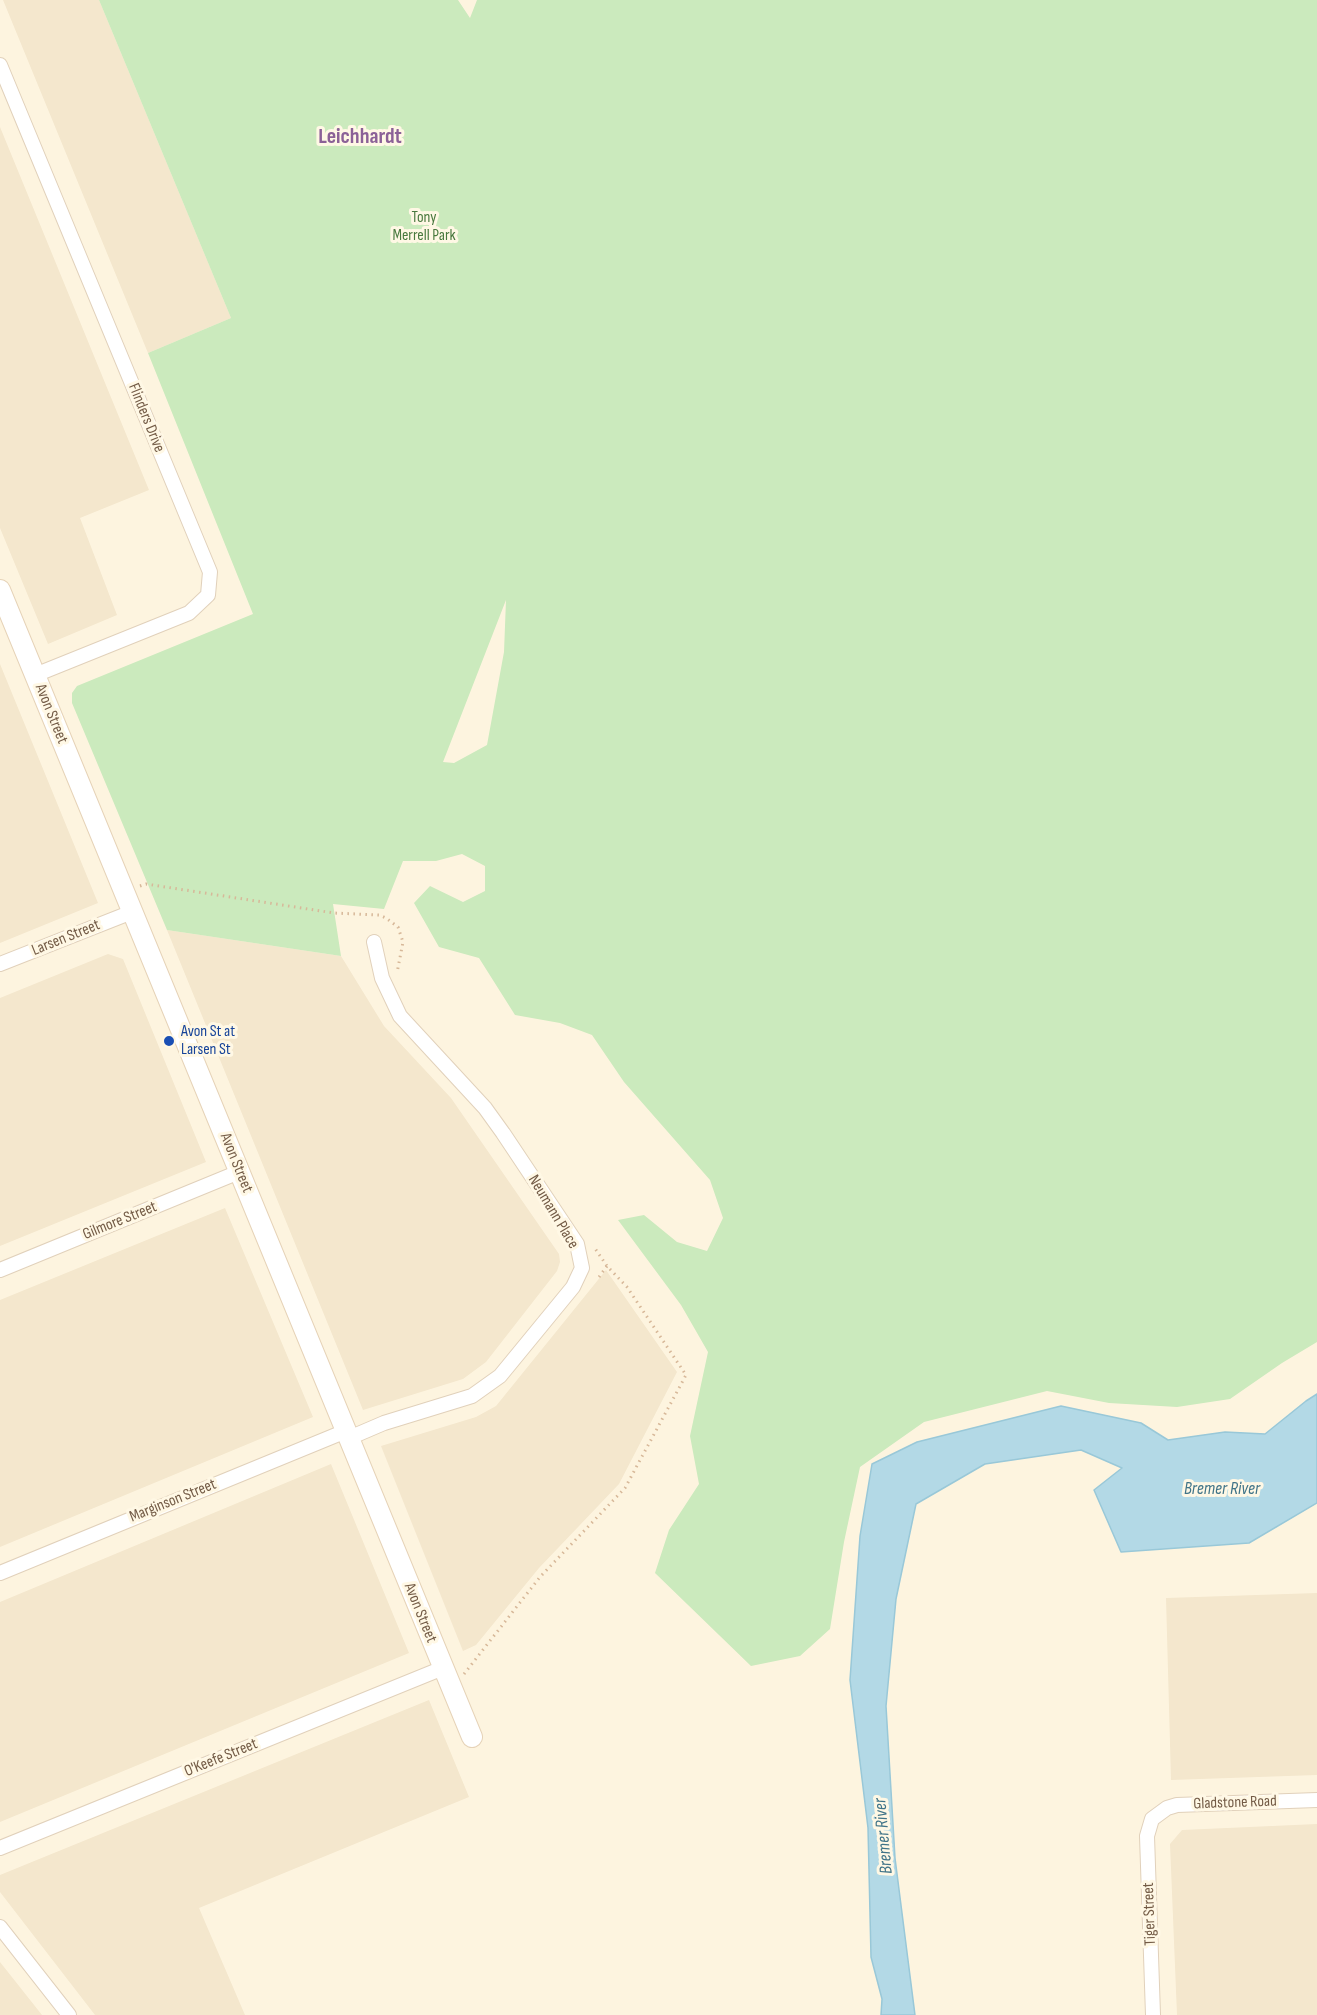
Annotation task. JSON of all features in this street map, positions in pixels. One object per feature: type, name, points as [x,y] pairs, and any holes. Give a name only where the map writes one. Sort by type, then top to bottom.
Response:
[{"type":"street","name":"Flinders Drive","points":[[0,65],[210,572],[208,595],[189,613],[35,675]]},
{"type":"street","name":"Avon Street","points":[[0,590],[472,1737]]},
{"type":"street","name":"Larsen Street","points":[[0,964],[132,912]]},
{"type":"street","name":"Neumann Place","points":[[347,1435],[472,1396],[500,1376],[573,1287],[582,1269],[576,1244],[503,1132],[485,1108],[400,1016],[382,978],[374,942]]},
{"type":"street","name":"Gilmore Street","points":[[0,1270],[239,1172]]},
{"type":"street","name":"Marginson Street","points":[[0,1573],[347,1435]]},
{"type":"street","name":"O'Keefe Street","points":[[0,1848],[443,1668]]},
{"type":"street","name":"Gladstone Road","points":[[1156,1815],[1177,1805],[1317,1800]]},
{"type":"street","name":"Tiger Street","points":[[1153,2015],[1147,1836],[1149,1824],[1156,1815]]},
{"type":"street","points":[[0,1927],[69,2015]]},
{"type":"path","points":[[136,887],[146,884],[334,913],[379,915],[398,927],[403,942],[397,971],[399,980]]},
{"type":"path","points":[[452,1689],[540,1577],[625,1488],[686,1375],[627,1287],[607,1266],[594,1246]]},
{"type":"path","points":[[599,1277],[607,1266]]},
{"type":"shaded area","points":[[3,0],[99,0],[231,318],[148,353]]},
{"type":"shaded area","points":[[0,127],[149,490],[80,518],[117,615],[48,644],[0,528]]},
{"type":"shaded area","points":[[0,664],[98,903],[0,943]]},
{"type":"shaded area","points":[[167,930],[341,956],[384,1026],[451,1098],[559,1254],[560,1262],[557,1271],[486,1362],[463,1379],[363,1410]]},
{"type":"shaded area","points":[[108,954],[123,959],[206,1162],[0,1246],[0,998]]},
{"type":"shaded area","points":[[225,1208],[313,1417],[0,1547],[0,1300]]},
{"type":"shaded area","points":[[606,1270],[677,1372],[619,1484],[539,1568],[476,1645],[463,1651],[381,1446],[476,1417],[496,1406]]},
{"type":"shaded area","points":[[331,1464],[409,1653],[0,1822],[0,1602]]},
{"type":"shaded area","points":[[1317,1593],[1317,1775],[1171,1780],[1166,1598]]},
{"type":"shaded area","points":[[429,1700],[469,1797],[199,1908],[245,2015],[95,2015],[0,1892],[0,1875]]},
{"type":"shaded area","points":[[1317,1824],[1317,2015],[1177,2015],[1170,1844],[1182,1830]]},
{"type":"shaded area","points":[[0,1962],[42,2015],[0,2015]]},
{"type":"green space","name":"Tony Merrell Park","points":[[99,0],[458,0],[470,18],[477,0],[1317,0],[1317,1342],[1230,1399],[1177,1407],[1109,1403],[1047,1391],[924,1422],[860,1467],[844,1542],[830,1629],[800,1656],[751,1666],[655,1573],[669,1530],[699,1484],[690,1436],[708,1352],[681,1305],[618,1220],[644,1215],[677,1242],[707,1251],[723,1218],[710,1180],[624,1082],[592,1035],[560,1023],[515,1015],[479,958],[439,947],[414,903],[430,886],[463,902],[485,891],[485,866],[462,854],[436,861],[403,861],[384,909],[333,904],[341,956],[167,930],[72,703],[72,693],[77,686],[253,614],[148,353],[231,318]],"holes":[[[506,600],[504,652],[487,745],[454,763],[443,762]]]},
{"type":"water","name":"Bremer River","points":[[1317,1394],[1317,1503],[1249,1543],[1121,1552],[1094,1490],[1122,1468],[1081,1450],[985,1464],[916,1504],[896,1599],[886,1706],[895,1858],[915,2015],[881,2015],[882,1999],[871,1957],[868,1828],[850,1680],[860,1536],[872,1464],[917,1442],[1061,1406],[1141,1423],[1168,1440],[1225,1432],[1265,1434]]},
{"type":"place","name":"Avon St at Larsen St","points":[[169,1041]]},
{"type":"district","name":"Leichhardt","points":[[360,137]]}]
